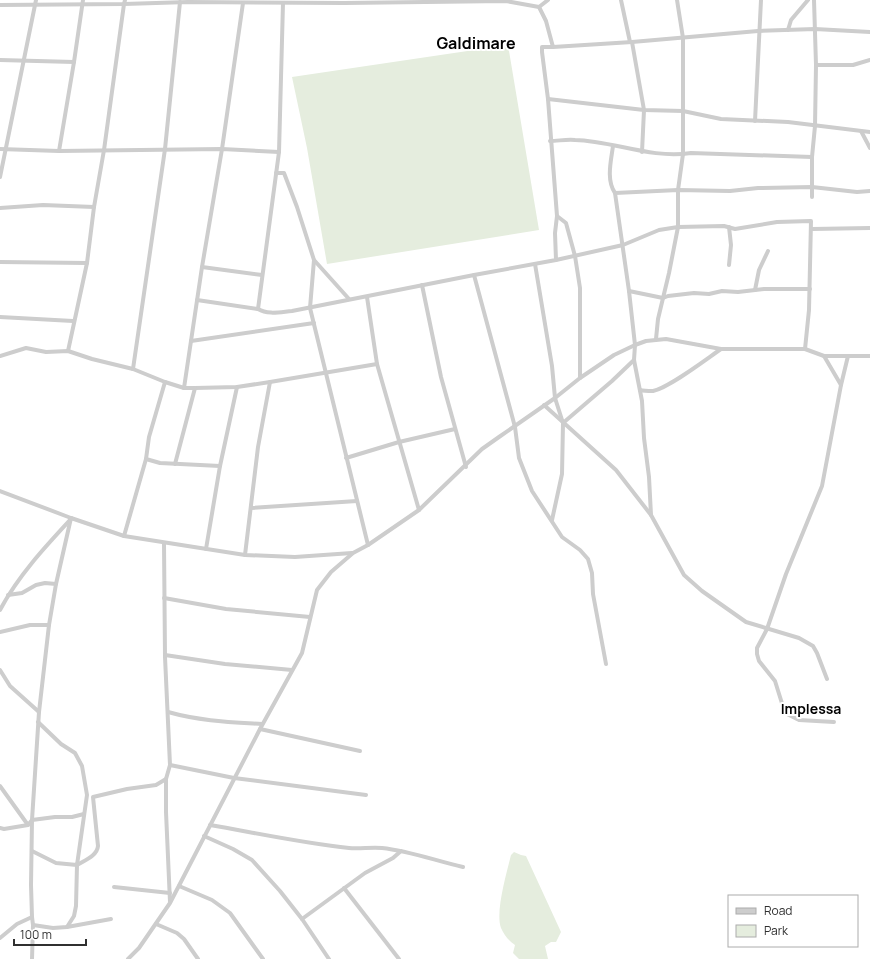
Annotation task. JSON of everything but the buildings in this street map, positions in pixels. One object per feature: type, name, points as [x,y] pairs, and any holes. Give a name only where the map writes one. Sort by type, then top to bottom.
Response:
[{"type":"street","points":[[0,5],[36,2],[243,3],[251,1],[267,1],[284,3],[506,1],[539,7],[548,0]]},
{"type":"street","points":[[621,0],[644,110],[642,152]]},
{"type":"street","points":[[656,339],[658,319],[678,227],[678,190],[683,154],[683,38],[677,0]]},
{"type":"street","points":[[755,121],[758,31],[761,0]]},
{"type":"street","points":[[788,30],[790,20],[808,0]]},
{"type":"street","points":[[812,197],[812,157],[816,65],[814,0]]},
{"type":"street","points":[[0,177],[2,150],[25,60],[36,2]]},
{"type":"street","points":[[59,151],[83,2]]},
{"type":"street","points":[[68,351],[86,264],[125,2]]},
{"type":"street","points":[[133,369],[165,149],[180,2]]},
{"type":"street","points":[[184,388],[202,267],[222,149],[243,3]]},
{"type":"street","points":[[258,309],[279,152],[284,3]]},
{"type":"street","points":[[539,7],[546,21],[553,47]]},
{"type":"street","points":[[556,260],[557,216],[548,100],[542,48],[758,31],[815,29],[870,32]]},
{"type":"street","points":[[0,60],[74,62]]},
{"type":"street","points":[[816,65],[853,65],[870,60]]},
{"type":"street","points":[[548,100],[644,110],[683,111],[721,119],[788,122],[870,132]]},
{"type":"street","points":[[861,131],[870,148]]},
{"type":"street","points":[[550,141],[575,140],[642,152],[812,157]]},
{"type":"street","points":[[613,146],[610,162],[610,184],[615,193],[629,292],[635,345],[634,360],[640,390],[649,477],[651,515]]},
{"type":"street","points":[[2,150],[59,151],[222,149],[279,152]]},
{"type":"street","points":[[276,173],[284,173],[297,207],[314,260],[310,308],[368,545]]},
{"type":"street","points":[[615,193],[678,190],[730,191],[758,188],[812,187],[857,192],[870,191]]},
{"type":"street","points":[[0,208],[44,206],[94,207]]},
{"type":"street","points":[[557,216],[566,223],[575,256],[580,288],[580,378]]},
{"type":"street","points":[[197,300],[258,309],[263,312],[270,313],[310,308],[349,299],[367,297],[575,256],[623,245],[660,230],[678,227],[724,226],[735,229],[777,222],[812,221],[810,248],[810,289],[805,349]]},
{"type":"street","points":[[729,227],[732,245],[729,265]]},
{"type":"street","points":[[812,229],[870,228]]},
{"type":"street","points":[[755,290],[759,270],[768,251]]},
{"type":"street","points":[[314,260],[349,299]]},
{"type":"street","points":[[0,262],[86,264]]},
{"type":"street","points":[[535,264],[552,366],[555,398],[563,423],[562,474],[552,520]]},
{"type":"street","points":[[202,267],[262,275]]},
{"type":"street","points":[[474,275],[515,427],[519,458],[532,491],[562,537],[580,550],[588,559],[592,573],[593,594],[606,664]]},
{"type":"street","points":[[422,285],[441,377],[466,467]]},
{"type":"street","points":[[629,292],[663,298],[694,293],[709,294],[778,288],[810,289]]},
{"type":"street","points":[[367,297],[377,364],[419,510]]},
{"type":"street","points":[[0,317],[73,321]]},
{"type":"street","points":[[191,341],[314,323]]},
{"type":"street","points":[[130,958],[139,948],[170,903],[262,724],[302,653],[317,590],[331,572],[353,553],[368,545],[419,510],[466,467],[482,449],[515,427],[580,378],[614,355],[635,345],[656,339],[666,339],[721,349],[805,349],[824,356],[870,356]]},
{"type":"street","points":[[0,356],[26,348],[46,352],[68,351],[92,359],[133,369],[184,388],[236,387],[377,364]]},
{"type":"street","points":[[640,390],[654,390],[665,386],[721,349]]},
{"type":"street","points":[[824,356],[841,385]]},
{"type":"street","points":[[834,722],[799,720],[785,713],[782,709],[775,681],[759,661],[757,648],[767,629],[786,574],[822,486],[848,356]]},
{"type":"street","points":[[563,423],[634,360]]},
{"type":"street","points":[[124,536],[146,459],[149,437],[165,382]]},
{"type":"street","points":[[245,555],[258,447],[270,382]]},
{"type":"street","points":[[206,549],[220,466],[236,387]]},
{"type":"street","points":[[175,464],[196,388]]},
{"type":"street","points":[[544,405],[616,470],[651,515],[684,575],[702,591],[746,622],[799,638],[813,646],[827,679]]},
{"type":"street","points":[[346,458],[399,442],[455,429]]},
{"type":"street","points":[[146,459],[160,463],[220,466]]},
{"type":"street","points":[[0,491],[124,536],[245,555],[295,557],[353,553]]},
{"type":"street","points":[[251,508],[357,501]]},
{"type":"street","points":[[32,959],[32,820],[38,722],[49,625],[56,584],[71,518]]},
{"type":"street","points":[[0,610],[8,595],[38,556],[71,518]]},
{"type":"street","points":[[164,543],[165,655],[170,765],[166,779],[166,812],[170,903]]},
{"type":"street","points":[[8,595],[22,593],[36,585],[45,583],[56,584]]},
{"type":"street","points":[[164,598],[226,609],[310,617]]},
{"type":"street","points":[[0,632],[30,625],[49,625]]},
{"type":"street","points":[[165,655],[225,664],[292,670]]},
{"type":"street","points":[[0,670],[10,686],[39,712]]},
{"type":"street","points":[[168,712],[190,718],[212,721],[262,724]]},
{"type":"street","points":[[38,722],[61,744],[75,753],[82,766],[87,794],[77,865],[76,906],[74,916],[67,927]]},
{"type":"street","points":[[260,729],[360,751]]},
{"type":"street","points":[[170,765],[234,778],[366,795]]},
{"type":"street","points":[[87,794],[93,797],[127,789],[156,785],[166,779]]},
{"type":"street","points":[[0,786],[28,825]]},
{"type":"street","points":[[32,851],[56,863],[77,865],[94,855],[98,846],[93,797]]},
{"type":"street","points":[[0,828],[4,829],[28,825],[32,820],[55,817],[72,817],[84,814]]},
{"type":"street","points":[[210,825],[350,848],[382,848],[401,851],[463,867]]},
{"type":"street","points":[[204,836],[233,849],[252,860],[280,890],[329,959]]},
{"type":"street","points":[[302,919],[344,888],[366,873],[393,858],[401,851]]},
{"type":"street","points":[[179,886],[212,900],[230,914],[263,959]]},
{"type":"street","points":[[114,887],[170,893]]},
{"type":"street","points":[[344,888],[399,959]]},
{"type":"street","points":[[0,938],[17,924],[32,917]]},
{"type":"street","points":[[33,925],[53,928],[67,927],[111,919]]},
{"type":"street","points":[[156,924],[178,933],[198,959]]},
{"type":"green space","points":[[508,45],[539,230],[327,264],[307,148],[292,77]]},
{"type":"green space","points":[[514,852],[526,856],[561,932],[556,942],[551,942],[545,946],[548,959],[519,959],[513,953],[515,945],[507,938],[501,928],[499,912],[500,902],[511,855]]},
{"type":"district","name":"Galdimare","points":[[476,43]]},
{"type":"district","name":"Implessa","points":[[811,709]]}]
